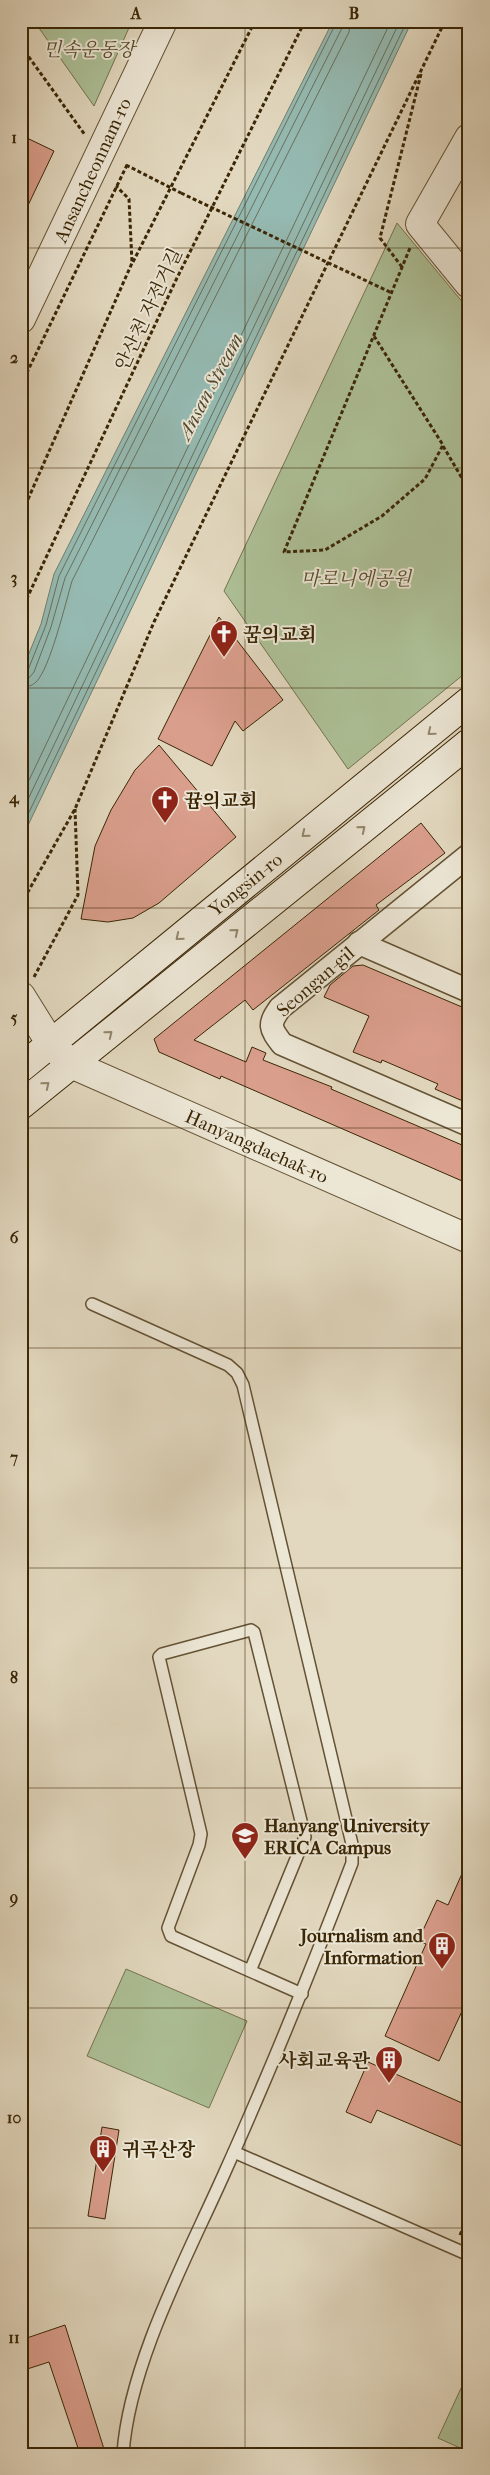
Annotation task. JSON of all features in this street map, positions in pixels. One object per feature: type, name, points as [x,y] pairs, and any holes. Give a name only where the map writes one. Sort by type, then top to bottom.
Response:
[{"type":"main road","name":"Ansancheonnam-ro","points":[[21,319],[163,21]]},
{"type":"main road","points":[[469,138],[420,224],[469,284]]},
{"type":"main road","name":"Yongsin-ro","points":[[21,1068],[469,701]]},
{"type":"main road","name":"Yongsin-ro","points":[[21,1105],[469,742]]},
{"type":"main road","name":"Hanyangdaehak-ro","points":[[22,997],[51,1044],[71,1064],[469,1238]]},
{"type":"main road","name":"Hanyangdaehak-ro","points":[[21,1029],[51,1044]]},
{"type":"street","name":"Seongan-gil","points":[[466,860],[359,943],[280,1008],[272,1020],[272,1030],[282,1044],[469,1125]]},
{"type":"street","points":[[359,943],[469,991]]},
{"type":"lane","points":[[92,1304],[228,1365],[237,1373],[243,1385],[352,1844],[352,1863],[302,1994],[148,2348],[124,2432],[123,2454]]},
{"type":"lane","points":[[250,1971],[305,1837],[254,1632],[251,1630],[162,1654],[159,1661],[201,1834],[200,1845],[168,1928],[171,1936],[250,1971],[302,1994]]},
{"type":"lane","points":[[234,2152],[469,2255]]},
{"type":"path","points":[[21,510],[25,506],[132,263],[255,21]]},
{"type":"path","name":"안산천 자전거길","points":[[21,611],[176,280],[305,21]]},
{"type":"path","points":[[21,904],[75,809],[154,622],[445,21]]},
{"type":"path","points":[[21,46],[78,128],[101,152],[181,193],[392,292]]},
{"type":"path","points":[[402,268],[380,238],[423,65]]},
{"type":"path","points":[[21,385],[126,165]]},
{"type":"path","points":[[116,186],[129,199],[132,263]]},
{"type":"path","points":[[420,224],[284,552],[325,550],[382,516],[426,479],[443,445]]},
{"type":"path","points":[[374,336],[469,490]]},
{"type":"path","points":[[22,997],[78,895],[75,809]]},
{"type":"path","points":[[454,2248],[469,2215]]},
{"type":"green space","name":"민속운동장","points":[[34,21],[132,21],[94,106]]},
{"type":"green space","name":"마로니에공원","points":[[397,223],[469,310],[469,670],[348,769],[224,591]]},
{"type":"green space","points":[[126,1969],[247,2021],[209,2108],[87,2056]]},
{"type":"green space","points":[[469,2371],[469,2452],[438,2438]]},
{"type":"water","name":"Ansan Stream","points":[[333,21],[412,21],[21,840],[21,673],[41,624],[54,574]]},
{"type":"building","points":[[29,139],[54,151],[21,220],[21,155]]},
{"type":"building","name":"꿈의교회","points":[[219,617],[283,700],[243,731],[235,721],[212,766],[158,739]]},
{"type":"building","name":"뀸의교회","points":[[159,745],[236,837],[159,903],[133,918],[108,922],[81,919],[95,846],[111,810],[135,770]]},
{"type":"building","points":[[421,823],[445,853],[376,905],[379,910],[253,1010],[245,1000],[194,1040],[246,1062],[252,1047],[266,1053],[263,1060],[332,1087],[331,1089],[469,1148],[469,1184],[221,1076],[220,1079],[159,1052],[154,1039]]},
{"type":"building","points":[[363,965],[469,1010],[469,1093],[465,1102],[435,1089],[438,1084],[382,1060],[381,1063],[353,1052],[369,1016],[324,997],[330,985],[353,966]]},
{"type":"building","name":"Journalism and Information","points":[[469,1858],[469,1996],[439,2061],[385,2036],[426,1944],[418,1941],[437,1900],[448,1905]]},
{"type":"building","name":"사회교육관","points":[[368,2062],[469,2106],[469,2149],[377,2110],[371,2123],[346,2112]]},
{"type":"building","name":"귀곡산장","points":[[102,2127],[119,2130],[105,2219],[88,2216]]},
{"type":"building","points":[[65,2325],[104,2449],[89,2454],[80,2454],[49,2362],[21,2371],[21,2340]]},
{"type":"place","name":"꿈의교회","points":[[224,658]]},
{"type":"place","name":"뀸의교회","points":[[165,824]]},
{"type":"place","name":"Hanyang University ERICA Campus","points":[[245,1860]]},
{"type":"place","name":"Journalism and Information","points":[[442,1970]]},
{"type":"place","name":"사회교육관","points":[[389,2084]]},
{"type":"place","name":"귀곡산장","points":[[103,2173]]}]
